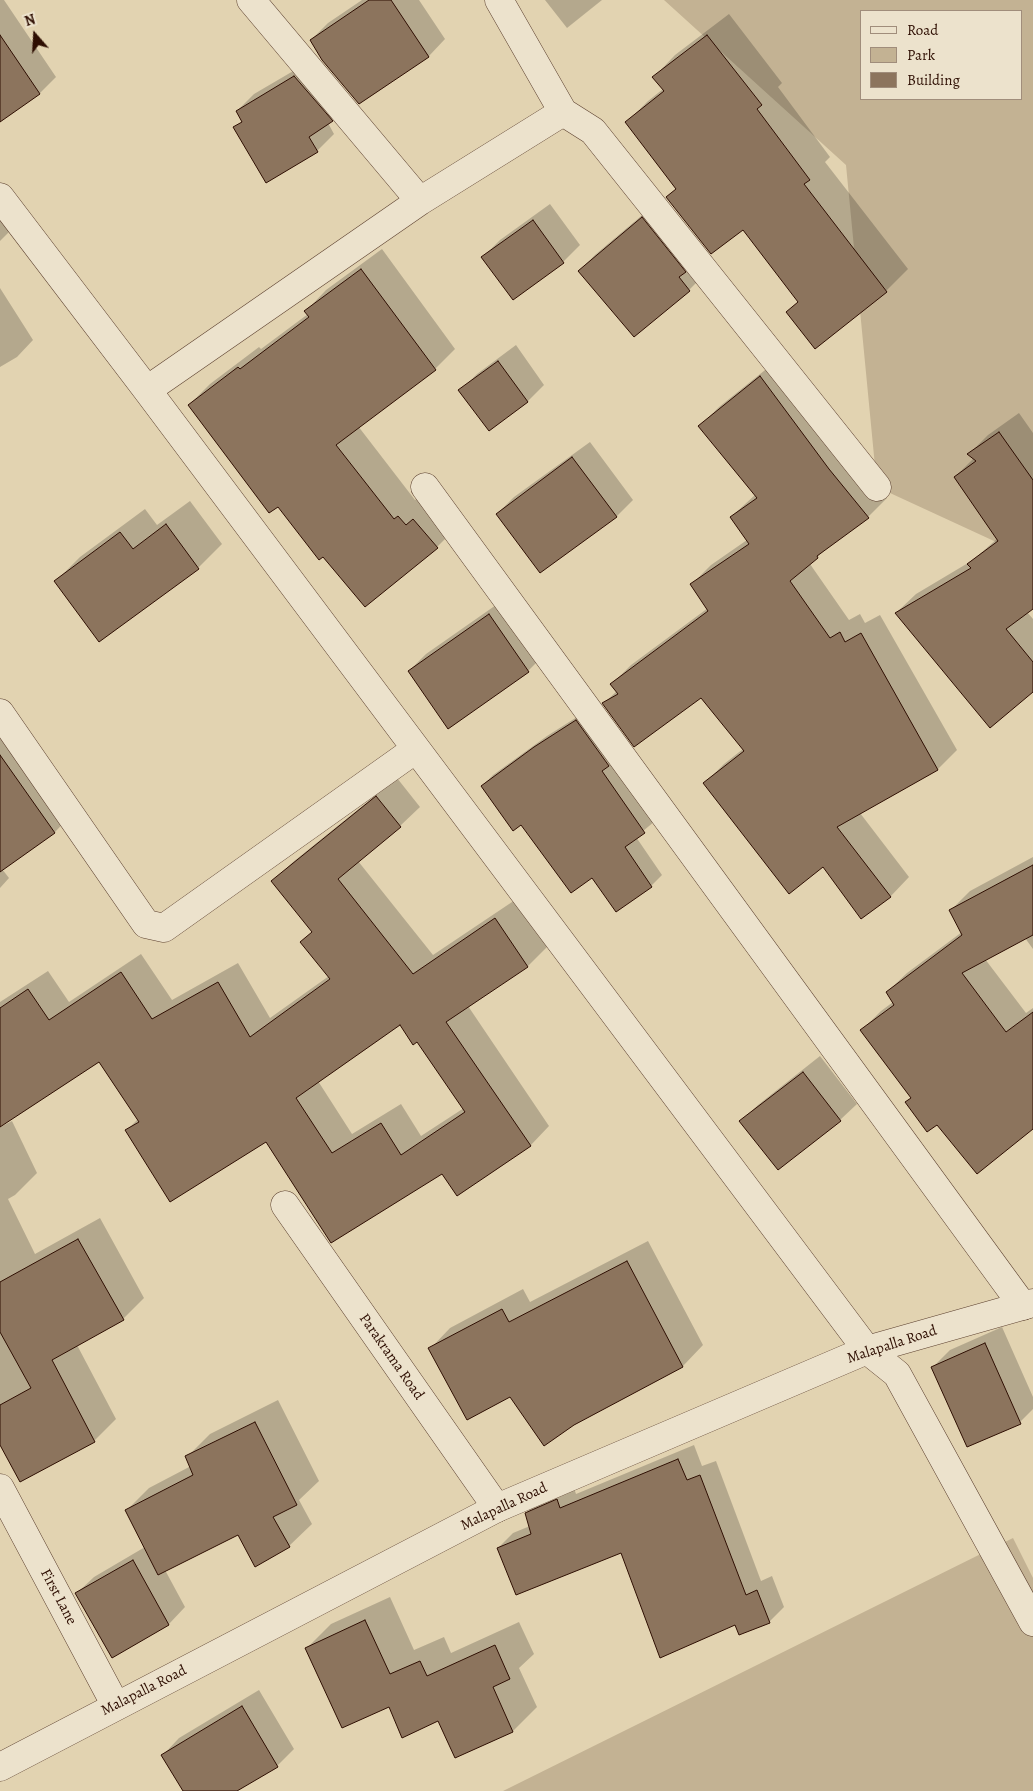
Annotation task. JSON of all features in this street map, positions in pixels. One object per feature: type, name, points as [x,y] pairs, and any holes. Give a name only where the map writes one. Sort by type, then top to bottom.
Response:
[{"type":"street","points":[[251,0],[420,201]]},
{"type":"street","points":[[500,0],[563,112],[593,131],[877,487]]},
{"type":"street","points":[[147,390],[420,201],[563,112]]},
{"type":"street","points":[[0,197],[867,1350],[897,1374],[1033,1622]]},
{"type":"street","points":[[425,487],[1028,1305]]},
{"type":"street","points":[[0,713],[146,924],[164,928],[416,750]]},
{"type":"street","name":"Parakrama Road","points":[[285,1205],[497,1508]]},
{"type":"street","name":"Malapalla Road","points":[[0,1767],[497,1508],[867,1350],[1028,1305]]},
{"type":"street","name":"First Lane","points":[[0,1488],[116,1706]]},
{"type":"green space","points":[[664,0],[1033,0],[1033,559],[877,487],[846,165]]},
{"type":"green space","points":[[1013,1538],[1033,1578],[1033,1791],[503,1791]]},
{"type":"building","points":[[369,0],[391,0],[429,57],[359,104],[322,60],[310,40]]},
{"type":"building","points":[[0,35],[40,94],[0,122]]},
{"type":"building","points":[[707,35],[762,105],[757,109],[810,180],[804,184],[887,292],[815,349],[786,312],[798,302],[743,230],[711,254],[666,197],[676,189],[625,122],[664,91],[652,77]]},
{"type":"building","points":[[294,76],[333,121],[309,137],[318,152],[266,183],[233,127],[242,122],[236,111]]},
{"type":"building","points":[[642,217],[686,272],[679,277],[690,291],[634,337],[578,271]]},
{"type":"building","points":[[533,220],[564,263],[513,300],[481,257]]},
{"type":"building","points":[[361,269],[436,370],[336,445],[394,519],[398,516],[406,525],[413,519],[438,548],[365,607],[323,557],[319,560],[278,507],[269,513],[188,405],[309,317],[304,311]]},
{"type":"building","points":[[498,361],[528,402],[489,431],[458,390]]},
{"type":"building","points":[[760,376],[829,469],[869,518],[817,556],[818,558],[790,581],[830,638],[840,632],[845,642],[861,633],[938,770],[837,827],[891,897],[861,919],[823,867],[789,894],[703,783],[744,751],[701,698],[634,747],[602,703],[618,694],[610,684],[708,611],[690,584],[749,544],[730,517],[757,498],[698,426]]},
{"type":"building","points":[[999,432],[1033,480],[1033,609],[1006,629],[1033,662],[1033,692],[990,728],[895,613],[971,568],[967,564],[998,541],[954,477],[976,461],[967,454]]},
{"type":"building","points":[[572,457],[617,517],[540,573],[496,514]]},
{"type":"building","points":[[166,524],[199,569],[99,642],[54,581],[120,532],[133,549]]},
{"type":"building","points":[[489,614],[529,672],[448,729],[408,671]]},
{"type":"building","points":[[576,720],[609,766],[602,771],[645,833],[625,847],[652,887],[616,912],[592,878],[571,893],[521,825],[513,831],[481,786],[534,747]]},
{"type":"building","points":[[0,755],[55,833],[0,872]]},
{"type":"building","points":[[376,796],[401,827],[338,879],[413,974],[495,918],[528,967],[446,1022],[531,1146],[457,1196],[442,1174],[331,1243],[266,1142],[170,1202],[125,1130],[139,1122],[99,1062],[0,1127],[0,1008],[28,989],[49,1020],[121,972],[152,1019],[218,982],[250,1037],[330,979],[300,942],[312,932],[271,881]],"holes":[[[400,1025],[413,1045],[417,1042],[465,1112],[401,1155],[381,1123],[332,1153],[296,1098]]]},
{"type":"building","points":[[1033,865],[1033,935],[962,973],[1006,1032],[1033,1012],[1033,1129],[977,1174],[937,1125],[927,1132],[905,1102],[911,1098],[860,1030],[894,1005],[886,992],[962,935],[949,910]]},
{"type":"building","points":[[803,1072],[841,1121],[778,1170],[739,1121]]},
{"type":"building","points":[[78,1239],[124,1320],[52,1360],[95,1442],[20,1482],[0,1445],[0,1405],[31,1388],[0,1332],[0,1282]]},
{"type":"building","points":[[627,1261],[683,1367],[574,1425],[544,1446],[510,1397],[467,1420],[428,1348],[502,1309],[509,1322]]},
{"type":"building","points":[[985,1343],[1021,1424],[967,1447],[931,1367]]},
{"type":"building","points":[[255,1422],[297,1505],[273,1517],[290,1547],[255,1567],[238,1535],[158,1575],[125,1510],[193,1475],[185,1456]]},
{"type":"building","points":[[678,1459],[687,1480],[700,1475],[746,1595],[757,1590],[770,1623],[739,1635],[735,1625],[660,1658],[621,1553],[516,1595],[497,1548],[531,1534],[525,1513],[557,1499],[560,1508]]},
{"type":"building","points":[[133,1560],[169,1625],[112,1658],[75,1593]]},
{"type":"building","points":[[365,1620],[390,1674],[420,1661],[427,1676],[495,1645],[510,1679],[493,1687],[513,1732],[455,1758],[438,1721],[402,1738],[389,1707],[342,1728],[305,1648]]},
{"type":"building","points":[[242,1706],[278,1767],[237,1791],[183,1791],[161,1755]]}]
